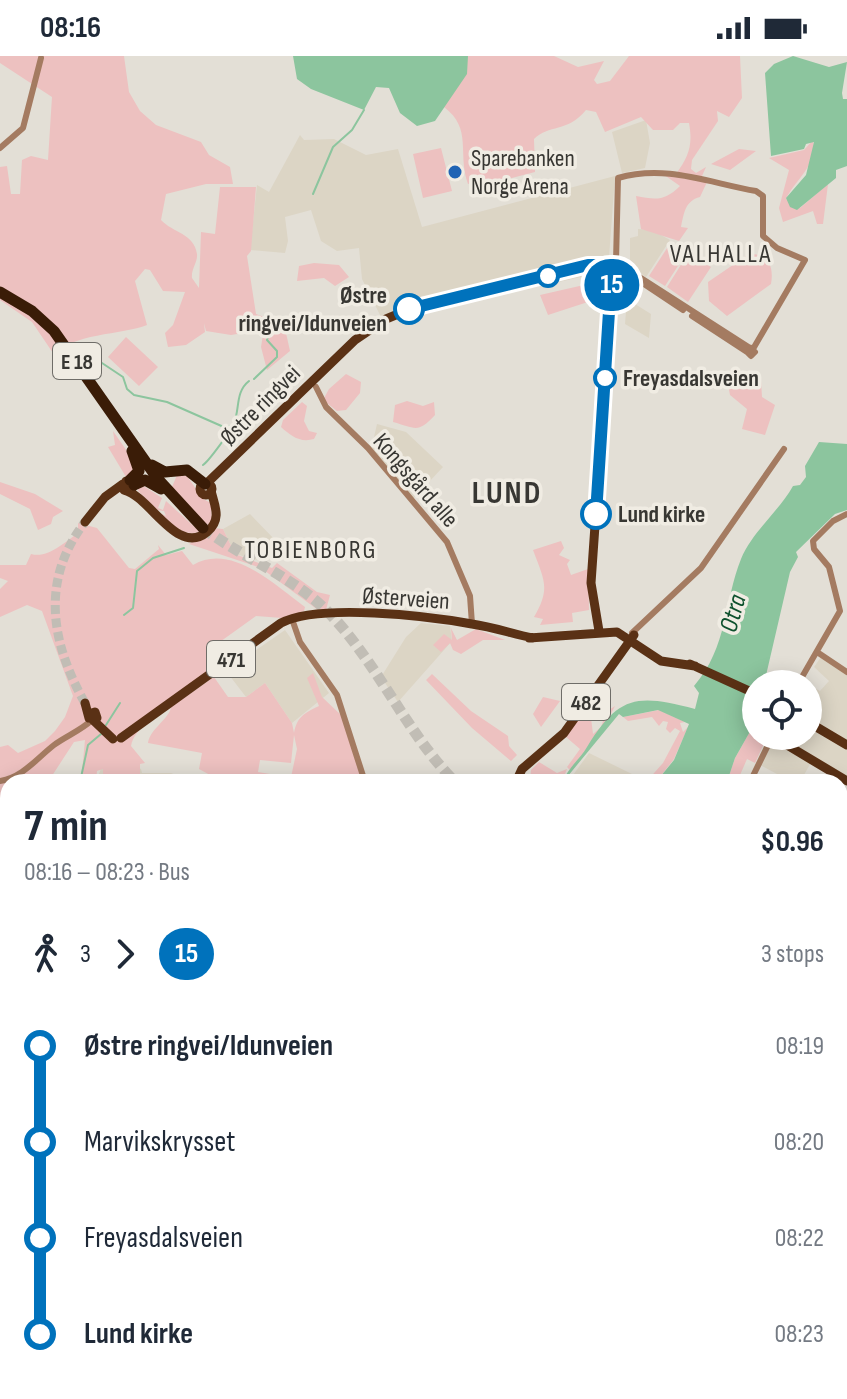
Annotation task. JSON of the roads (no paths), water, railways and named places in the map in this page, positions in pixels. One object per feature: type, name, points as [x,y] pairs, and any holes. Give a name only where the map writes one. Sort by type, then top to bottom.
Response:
[{"type":"highway","name":"E 18","points":[[0,294],[32,311],[54,331],[161,489],[202,529],[132,445]]},
{"type":"highway","name":"E 18","points":[[129,486],[139,471],[132,445]]},
{"type":"highway","name":"E 18","points":[[132,445],[159,470],[187,470],[207,488]]},
{"type":"highway","name":"E 18","points":[[185,511],[171,489],[172,477],[186,473],[207,488]]},
{"type":"highway","points":[[129,486],[145,480],[161,489]]},
{"type":"main road","name":"Østre ringvei","points":[[207,488],[361,337],[424,306],[591,264],[614,264]]},
{"type":"main road","points":[[599,629],[591,583],[614,264]]},
{"type":"main road","points":[[129,486],[173,528],[188,536],[200,534],[213,523],[215,509],[207,488]]},
{"type":"main road","name":"Østerveien","points":[[292,619],[342,613],[469,624],[533,638],[577,635],[599,629],[633,634],[664,658],[695,666],[742,687]]},
{"type":"main road","name":"471","points":[[85,703],[93,718],[115,736],[129,730],[292,619]]},
{"type":"main road","name":"482","points":[[520,774],[567,729],[633,634]]},
{"type":"main road","points":[[822,730],[847,745]]},
{"type":"main road","name":"482","points":[[516,774],[546,750]]},
{"type":"main road","points":[[795,750],[835,774]]},
{"type":"street","points":[[0,148],[23,128],[41,58]]},
{"type":"street","points":[[650,172],[701,178],[760,193],[764,201],[763,236],[777,248],[805,260],[750,350],[614,264],[618,178],[650,172]]},
{"type":"street","name":"Kongsgård alle","points":[[316,387],[328,409],[368,448],[441,534],[453,555],[472,608],[469,624]]},
{"type":"street","points":[[633,634],[701,568],[784,449]]},
{"type":"street","points":[[806,670],[840,611],[828,564],[814,549],[813,541],[833,521],[847,514]]},
{"type":"street","points":[[292,619],[300,642],[337,695],[362,774]]},
{"type":"street","points":[[817,652],[847,672]]},
{"type":"street","points":[[20,774],[52,746],[80,731],[93,718]]},
{"type":"street","points":[[754,774],[765,750]]},
{"type":"water","points":[[293,56],[468,56],[467,74],[435,121],[417,126],[400,113],[389,88],[376,87],[364,110],[311,89],[297,79]]},
{"type":"water","points":[[793,56],[829,67],[847,62],[842,93],[843,99],[847,99],[847,166],[836,170],[836,178],[797,210],[790,207],[786,198],[806,175],[814,142],[806,144],[804,149],[771,156],[765,73],[774,64]]},
{"type":"water","name":"Otra","points":[[819,442],[847,444],[847,510],[835,514],[796,552],[798,557],[790,572],[767,670],[742,670],[742,746],[730,774],[663,774],[674,760],[689,724],[658,710],[623,717],[619,714],[567,774],[598,730],[620,708],[631,703],[658,701],[695,709],[699,693],[694,686],[705,671],[719,640],[741,559],[793,486],[800,485],[806,477],[805,466]]},
{"type":"waterway","points":[[313,194],[333,147],[352,130],[364,110]]},
{"type":"waterway","points":[[254,379],[277,357],[277,351],[267,340],[273,320],[267,315]]},
{"type":"waterway","points":[[96,359],[123,377],[127,389],[134,395],[167,402],[226,428],[234,424]]},
{"type":"waterway","points":[[203,465],[232,427],[242,390],[249,381]]},
{"type":"waterway","points":[[124,615],[133,608],[137,571],[153,558],[184,548]]},
{"type":"waterway","points":[[106,725],[120,703]]},
{"type":"waterway","points":[[82,774],[88,745],[101,734]]},
{"type":"tunnel","points":[[85,522],[61,566],[55,612],[64,658],[85,703]]},
{"type":"tunnel","points":[[203,528],[284,578],[330,614],[363,654],[422,742],[448,774]]},
{"type":"place","name":"Sparebanken Norge Arena","points":[[455,172]]},
{"type":"place","name":"Østre ringvei/Idunveien","points":[[409,309]]},
{"type":"place","name":"Freyasdalsveien","points":[[605,378]]},
{"type":"place","name":"Lund kirke","points":[[596,514]]},
{"type":"district","name":"VALHALLA","points":[[721,253]]},
{"type":"district","name":"LUND","points":[[507,492]]},
{"type":"district","name":"TOBIENBORG","points":[[311,549]]}]
